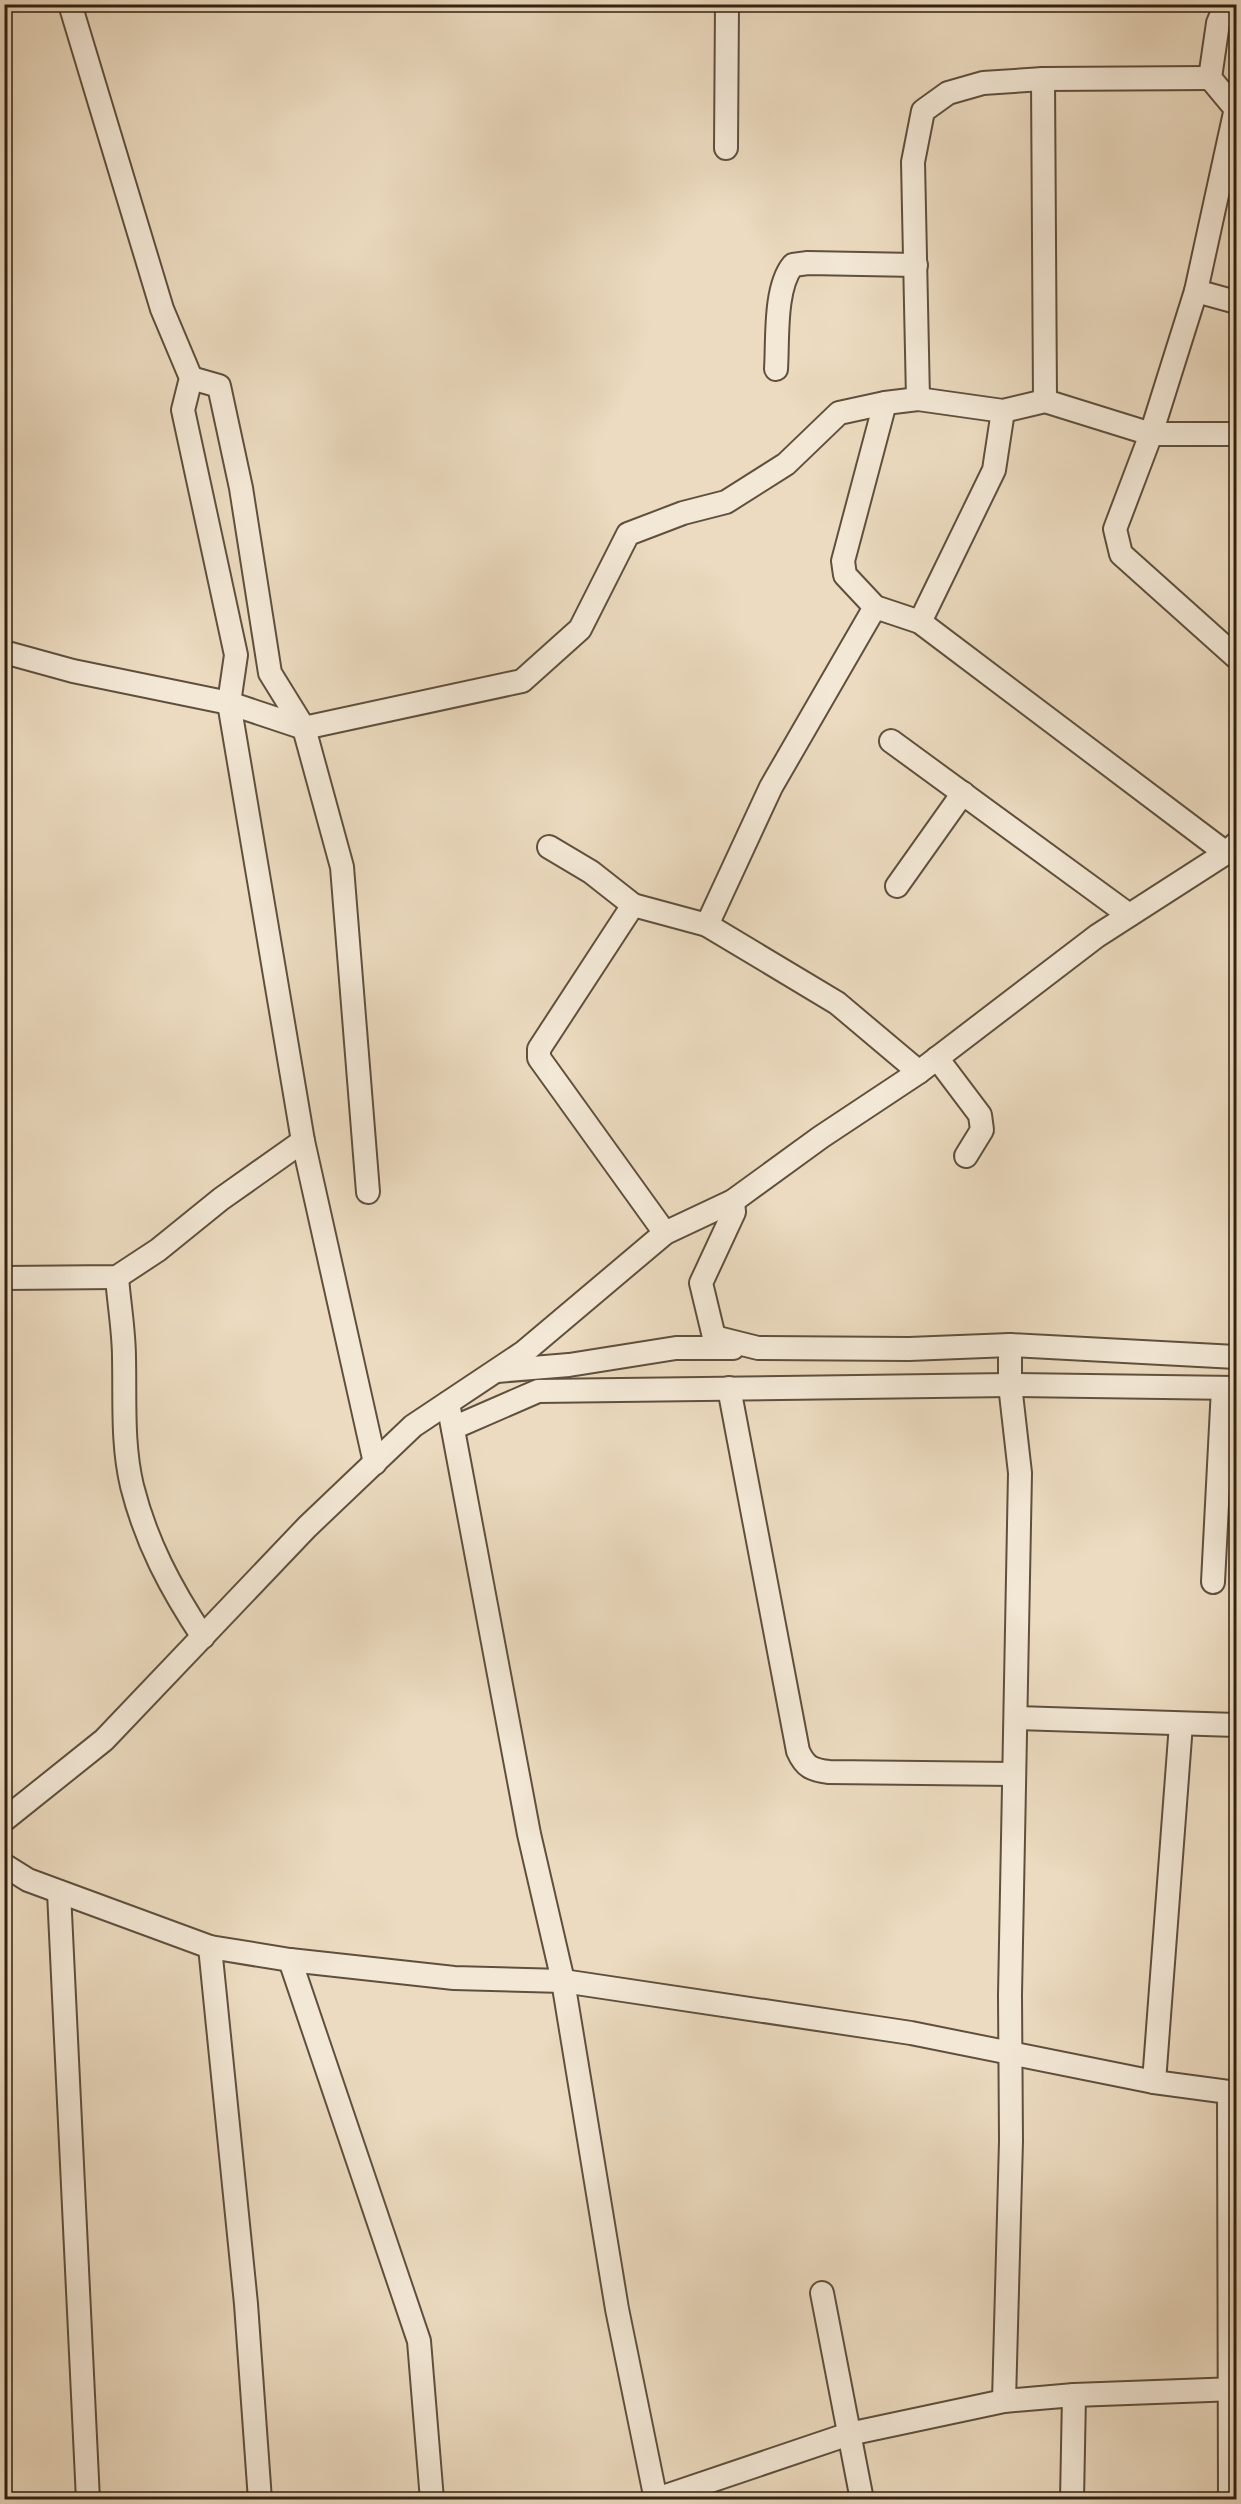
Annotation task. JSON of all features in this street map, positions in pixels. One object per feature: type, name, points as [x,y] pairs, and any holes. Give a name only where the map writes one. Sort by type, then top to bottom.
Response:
[{"type":"street","points":[[70,4],[162,309],[191,378],[183,410],[236,655],[229,703],[303,1141],[375,1463]]},
{"type":"street","points":[[726,148],[727,4]]},
{"type":"street","points":[[1226,4],[1218,23],[1210,78],[1236,108],[1196,291],[1151,434],[1115,529],[1121,555],[1236,657]]},
{"type":"street","points":[[918,399],[913,162],[923,111],[948,93],[983,83],[1044,79],[1210,78]]},
{"type":"street","points":[[1044,79],[1045,401]]},
{"type":"street","points":[[776,369],[781,292],[785,274],[793,265],[808,263],[916,265]]},
{"type":"street","points":[[1196,291],[1236,302]]},
{"type":"street","points":[[191,378],[219,386],[242,488],[270,674],[304,728],[342,867],[368,1192]]},
{"type":"street","points":[[4,652],[73,671],[229,703],[304,728],[522,681],[580,629],[628,534],[683,513],[726,502],[786,464],[839,413],[885,403],[918,399],[1003,411],[1045,401],[1151,434],[1236,434]]},
{"type":"street","points":[[4,1820],[104,1740],[307,1527],[413,1426],[524,1352],[665,1233],[733,1201],[821,1137],[928,1065],[1097,936],[1231,848],[920,622],[875,607],[845,575],[843,561],[885,403]]},
{"type":"street","points":[[920,622],[994,470],[1003,411]]},
{"type":"street","points":[[707,925],[771,787],[875,607]]},
{"type":"street","points":[[891,741],[1129,915]]},
{"type":"street","points":[[897,886],[963,793]]},
{"type":"street","points":[[549,847],[591,872],[633,905],[707,925],[837,1003],[928,1065],[980,1115],[982,1130],[966,1156]]},
{"type":"street","points":[[633,905],[539,1049],[539,1058],[665,1233]]},
{"type":"street","points":[[4,1278],[117,1277],[158,1250],[221,1199],[303,1141]]},
{"type":"street","points":[[733,1201],[734,1212],[701,1283],[714,1337],[758,1348]]},
{"type":"street","points":[[117,1277],[124,1355],[124,1435],[131,1484],[152,1551],[167,1582],[203,1637]]},
{"type":"street","points":[[495,1371],[569,1365],[676,1348],[909,1348],[1010,1345],[1236,1357]]},
{"type":"street","points":[[1004,2401],[1012,2052],[1010,1995],[1020,1473],[1010,1385],[1010,1345]]},
{"type":"street","points":[[453,1428],[538,1391],[1010,1385],[1230,1388],[1213,1582]]},
{"type":"street","points":[[729,1388],[798,1751],[803,1764],[814,1771],[829,1772],[1014,1774]]},
{"type":"street","points":[[448,1403],[528,1834],[563,1981],[617,2308],[655,2499],[849,2434],[1004,2401],[1074,2395],[1234,2389]]},
{"type":"street","points":[[1017,1718],[1236,1725]]},
{"type":"street","points":[[1154,2082],[1181,1724]]},
{"type":"street","points":[[4,1864],[28,1880],[210,1947],[290,1960],[454,1978],[563,1981],[911,2033],[1154,2082],[1233,2093],[1234,2389],[1230,2499]]},
{"type":"street","points":[[59,1892],[88,2499]]},
{"type":"street","points":[[210,1947],[246,2304],[260,2499]]},
{"type":"street","points":[[290,1960],[419,2341],[432,2499]]},
{"type":"street","points":[[822,2293],[862,2499]]},
{"type":"street","points":[[1072,2499],[1074,2395]]}]
